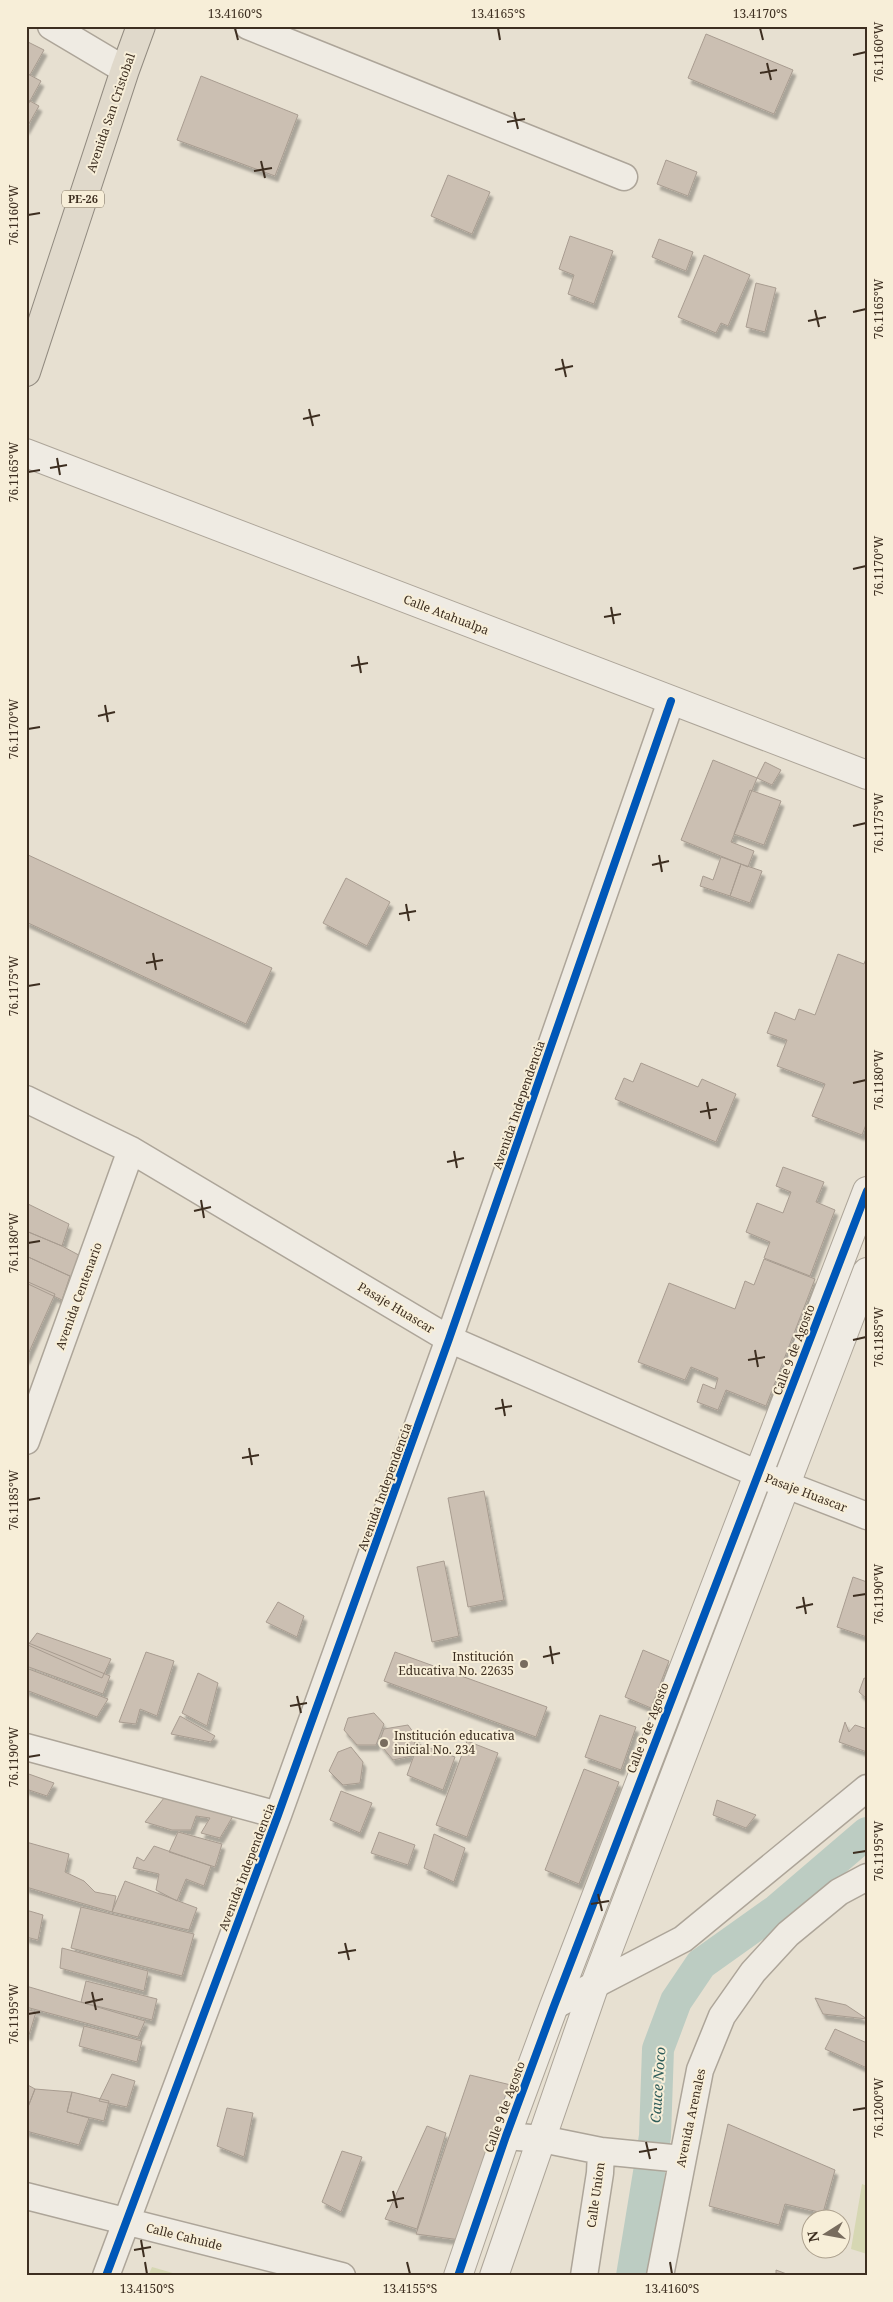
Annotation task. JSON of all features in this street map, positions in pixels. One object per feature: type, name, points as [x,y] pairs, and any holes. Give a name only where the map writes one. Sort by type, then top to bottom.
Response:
[{"type":"highway","name":"Avenida San Cristobal","points":[[26,372],[141,26]]},
{"type":"street","points":[[51,26],[125,70]]},
{"type":"street","points":[[248,26],[624,177]]},
{"type":"street","name":"Calle Atahualpa","points":[[26,453],[867,775]]},
{"type":"street","name":"Avenida Independencia","points":[[106,2276],[278,1815],[450,1339],[671,701]]},
{"type":"street","name":"Pasaje Huascar","points":[[26,1099],[131,1150],[450,1339],[758,1474],[867,1516]]},
{"type":"street","name":"Avenida Centenario","points":[[26,1441],[131,1150]]},
{"type":"street","name":"Calle 9 de Agosto","points":[[458,2276],[506,2136],[554,2006],[867,1191]]},
{"type":"street","points":[[494,2276],[595,1984],[867,1272]]},
{"type":"street","points":[[26,1747],[278,1815]]},
{"type":"street","points":[[554,2006],[683,1939],[867,1788]]},
{"type":"street","name":"Avenida Arenales","points":[[660,2276],[672,2158],[700,2070],[722,2016],[753,1972],[788,1934],[839,1892],[867,1877]]},
{"type":"street","name":"Calle Union","points":[[506,2136],[542,2139],[610,2151],[600,2173],[584,2276]]},
{"type":"street","points":[[610,2151],[672,2158]]},
{"type":"street","name":"Calle Cahuide","points":[[26,2196],[342,2276]]},
{"type":"green space","points":[[862,2184],[867,2186],[867,2254],[851,2249]]},
{"type":"green space","points":[[152,2267],[183,2276],[148,2276]]},
{"type":"building","points":[[706,34],[793,70],[774,114],[688,78]]},
{"type":"building","points":[[26,41],[44,50],[30,75],[26,73]]},
{"type":"building","points":[[26,73],[41,81],[30,101],[26,99]]},
{"type":"building","points":[[201,76],[298,115],[275,176],[177,140]]},
{"type":"building","points":[[30,101],[39,106],[26,129],[26,108]]},
{"type":"building","points":[[666,160],[697,172],[688,196],[657,184]]},
{"type":"building","points":[[448,175],[490,192],[472,234],[431,216]]},
{"type":"building","points":[[570,236],[613,251],[594,304],[568,294],[574,275],[559,269]]},
{"type":"building","points":[[659,239],[693,252],[686,271],[652,257]]},
{"type":"building","points":[[704,255],[750,275],[728,326],[721,323],[716,333],[678,317]]},
{"type":"building","points":[[756,283],[776,288],[765,332],[746,327]]},
{"type":"building","points":[[713,760],[757,778],[731,842],[754,851],[748,867],[681,840]]},
{"type":"building","points":[[765,762],[781,770],[772,785],[757,778]]},
{"type":"building","points":[[750,790],[781,801],[764,845],[734,834]]},
{"type":"building","points":[[26,854],[272,968],[246,1024],[26,922]]},
{"type":"building","points":[[721,857],[741,864],[730,896],[700,886],[703,876],[713,880]]},
{"type":"building","points":[[741,864],[762,871],[750,903],[730,896]]},
{"type":"building","points":[[346,878],[390,902],[367,946],[323,923]]},
{"type":"building","points":[[838,954],[864,964],[867,956],[867,1122],[862,1135],[812,1116],[825,1084],[777,1066],[787,1040],[767,1033],[775,1012],[795,1020],[799,1009],[815,1015]]},
{"type":"building","points":[[641,1063],[698,1087],[702,1079],[736,1094],[716,1142],[615,1099],[624,1078],[633,1082]]},
{"type":"building","points":[[783,1167],[824,1182],[816,1202],[835,1210],[810,1276],[764,1258],[770,1242],[746,1232],[757,1203],[783,1213],[791,1192],[776,1186]]},
{"type":"building","points":[[26,1203],[69,1224],[62,1246],[26,1231]]},
{"type":"building","points":[[26,1231],[62,1246],[88,1260],[74,1278],[26,1256]]},
{"type":"building","points":[[26,1256],[70,1276],[62,1300],[26,1283]]},
{"type":"building","points":[[764,1259],[815,1279],[766,1406],[726,1390],[718,1410],[697,1402],[703,1384],[715,1389],[718,1378],[691,1367],[685,1380],[638,1362],[669,1283],[735,1309],[745,1281],[754,1285]]},
{"type":"building","points":[[26,1281],[55,1294],[26,1359]]},
{"type":"building","points":[[484,1491],[504,1600],[468,1607],[448,1498]]},
{"type":"building","points":[[444,1561],[459,1636],[432,1642],[417,1567]]},
{"type":"building","points":[[853,1577],[867,1582],[867,1637],[837,1627]]},
{"type":"building","points":[[278,1602],[304,1616],[297,1637],[266,1622]]},
{"type":"building","points":[[37,1633],[111,1659],[102,1678],[28,1645]]},
{"type":"building","points":[[26,1642],[110,1676],[103,1694],[26,1666]]},
{"type":"building","points":[[643,1650],[669,1661],[651,1708],[625,1697]]},
{"type":"building","points":[[146,1652],[174,1661],[157,1716],[140,1709],[136,1724],[119,1722]]},
{"type":"building","points":[[395,1652],[547,1707],[536,1737],[384,1681]]},
{"type":"building","points":[[26,1668],[108,1699],[97,1717],[26,1690]]},
{"type":"building","points":[[198,1673],[218,1683],[207,1726],[182,1713]]},
{"type":"building","points":[[864,1678],[867,1679],[867,1699],[859,1692]]},
{"type":"building","points":[[374,1713],[384,1724],[376,1745],[357,1745],[344,1730],[348,1718]]},
{"type":"building","points":[[600,1715],[636,1727],[621,1770],[585,1757]]},
{"type":"building","points":[[180,1716],[215,1736],[211,1742],[171,1734]]},
{"type":"building","points":[[845,1722],[849,1732],[855,1725],[867,1729],[867,1752],[839,1742]]},
{"type":"building","points":[[408,1725],[416,1736],[412,1756],[393,1760],[379,1743],[384,1729]]},
{"type":"building","points":[[467,1741],[498,1753],[467,1837],[436,1825]]},
{"type":"building","points":[[418,1744],[455,1757],[443,1790],[407,1775]]},
{"type":"building","points":[[351,1747],[363,1762],[360,1783],[343,1785],[329,1771],[338,1752]]},
{"type":"building","points":[[584,1769],[619,1782],[579,1884],[545,1870]]},
{"type":"building","points":[[26,1773],[54,1783],[47,1796],[26,1789]]},
{"type":"building","points":[[341,1791],[372,1803],[360,1833],[330,1820]]},
{"type":"building","points":[[168,1793],[233,1816],[220,1838],[201,1833],[210,1818],[196,1816],[191,1830],[172,1830],[145,1822]]},
{"type":"building","points":[[717,1800],[756,1815],[746,1828],[713,1815]]},
{"type":"building","points":[[178,1832],[222,1844],[215,1867],[169,1852]]},
{"type":"building","points":[[379,1832],[415,1845],[408,1865],[371,1853]]},
{"type":"building","points":[[434,1834],[465,1848],[454,1882],[424,1868]]},
{"type":"building","points":[[26,1842],[69,1854],[65,1872],[84,1881],[95,1892],[116,1896],[112,1912],[26,1887]]},
{"type":"building","points":[[154,1846],[211,1866],[204,1886],[186,1879],[177,1901],[156,1890],[159,1874],[133,1868],[137,1857],[144,1861]]},
{"type":"building","points":[[125,1881],[197,1908],[189,1930],[112,1912]]},
{"type":"building","points":[[81,1907],[194,1934],[182,1976],[71,1948]]},
{"type":"building","points":[[26,1910],[43,1915],[38,1940],[26,1937]]},
{"type":"building","points":[[62,1948],[148,1971],[144,1991],[60,1968]]},
{"type":"building","points":[[86,1981],[157,1999],[152,2020],[81,2002]]},
{"type":"building","points":[[26,1986],[145,2021],[138,2037],[26,2007]]},
{"type":"building","points":[[815,1998],[846,2005],[867,2019],[823,2014]]},
{"type":"building","points":[[26,2009],[36,2012],[29,2035],[26,2034]]},
{"type":"building","points":[[84,2026],[142,2041],[137,2062],[79,2046]]},
{"type":"building","points":[[835,2029],[867,2043],[867,2068],[825,2049]]},
{"type":"building","points":[[112,2074],[135,2081],[127,2107],[99,2101]]},
{"type":"building","points":[[470,2075],[515,2086],[468,2241],[416,2234]]},
{"type":"building","points":[[26,2084],[35,2089],[26,2112]]},
{"type":"building","points":[[35,2089],[72,2092],[67,2112],[89,2118],[79,2145],[26,2131],[26,2112]]},
{"type":"building","points":[[72,2092],[109,2101],[104,2121],[67,2112]]},
{"type":"building","points":[[227,2108],[253,2113],[244,2157],[217,2146]]},
{"type":"building","points":[[728,2124],[835,2170],[824,2210],[810,2210],[785,2204],[779,2225],[709,2206]]},
{"type":"building","points":[[427,2126],[446,2133],[417,2229],[385,2219]]},
{"type":"building","points":[[342,2151],[362,2157],[341,2212],[322,2202]]},
{"type":"building","points":[[776,2270],[792,2276],[776,2276]]},
{"type":"waterway","name":"Cauce Noco","points":[[632,2276],[655,2136],[658,2049],[676,2001],[701,1964],[777,1910],[867,1833]]},
{"type":"cycle path","points":[[106,2276],[278,1815],[449,1339],[671,701]]},
{"type":"cycle path","points":[[458,2276],[506,2136],[554,2006],[867,1191]]},
{"type":"place","name":"Institución Educativa No. 22635","points":[[524,1664]]},
{"type":"place","name":"Institución educativa inicial No. 234","points":[[384,1743]]}]
